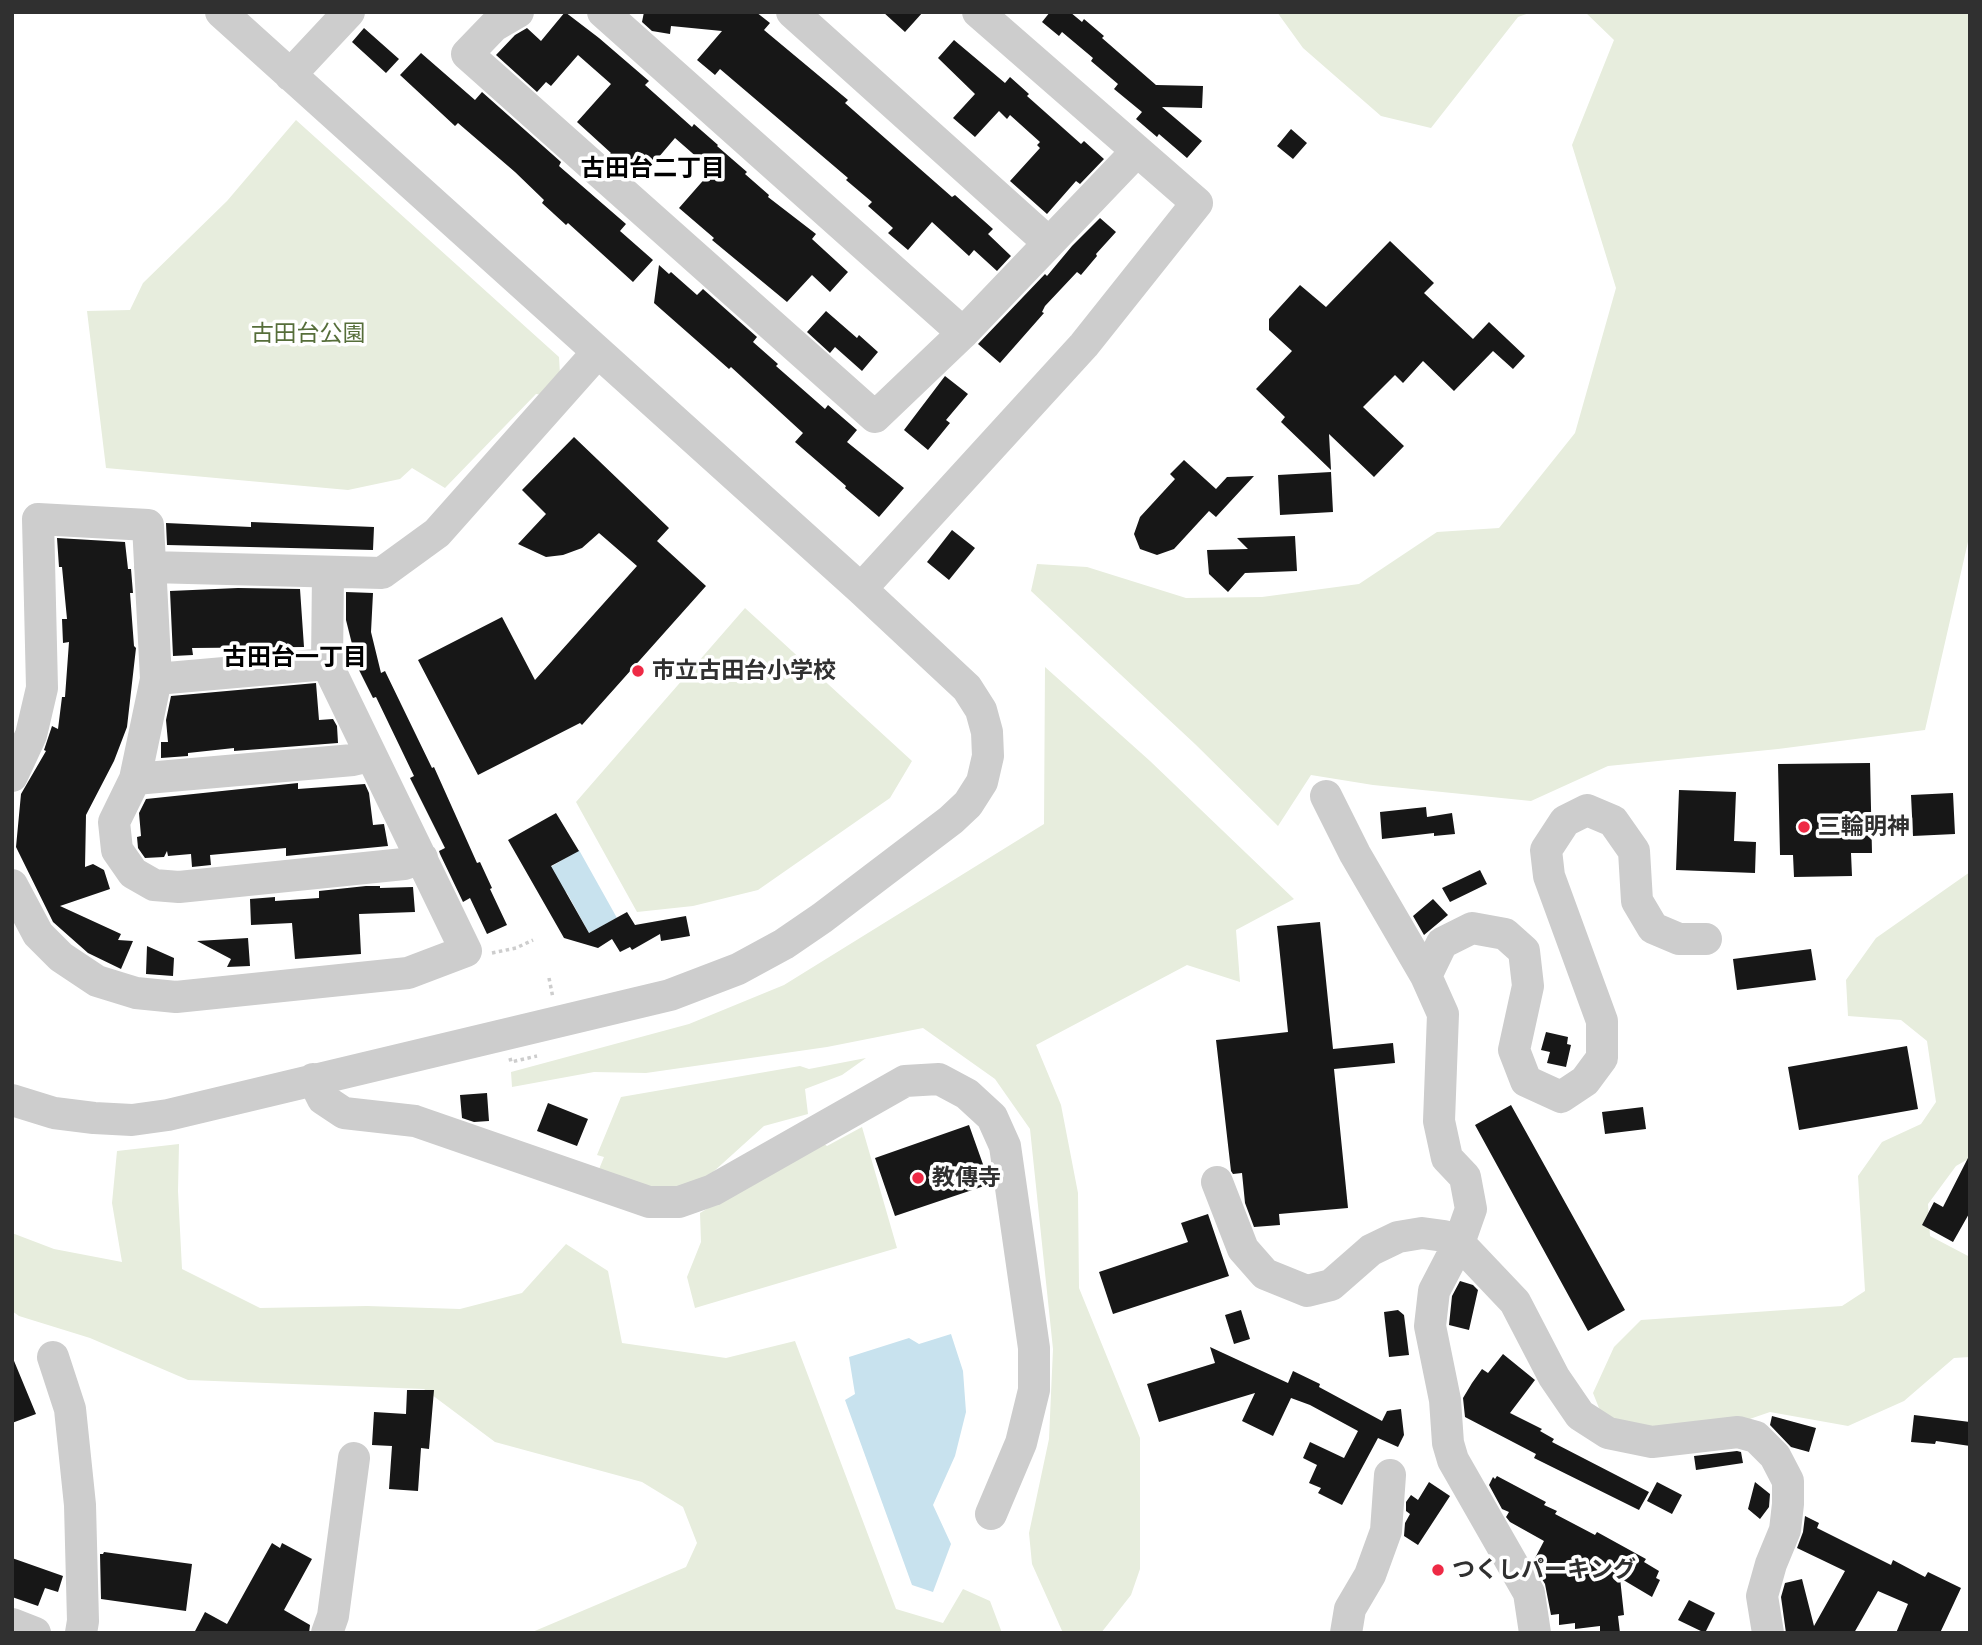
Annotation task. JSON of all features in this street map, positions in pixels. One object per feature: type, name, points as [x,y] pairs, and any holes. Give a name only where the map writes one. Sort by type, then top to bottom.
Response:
[{"type":"street","points":[[12,1100],[54,1113],[132,1120],[168,1115],[670,995],[707,982],[784,944],[951,820],[968,804],[982,782],[988,755],[987,732],[981,709],[967,688],[861,589],[221,12]]},
{"type":"street","points":[[290,75],[349,12]]},
{"type":"street","points":[[519,12],[494,26],[467,54],[875,418],[963,333],[1136,152]]},
{"type":"street","points":[[603,12],[963,333]]},
{"type":"street","points":[[792,12],[1049,243]]},
{"type":"street","points":[[861,589],[1084,345],[1197,203],[978,12]]},
{"type":"street","points":[[150,567],[382,573],[437,533],[597,353]]},
{"type":"street","points":[[12,776],[31,735],[42,688],[38,519],[148,525],[156,679],[135,779],[114,822],[117,850],[133,873],[154,885],[192,886],[404,864],[422,858]]},
{"type":"street","points":[[12,885],[38,934],[61,957],[97,981],[136,993],[176,997],[408,973],[466,951],[327,664],[328,572]]},
{"type":"street","points":[[156,679],[327,664]]},
{"type":"street","points":[[135,779],[353,760],[370,756]]},
{"type":"street","points":[[1326,796],[1355,854],[1426,976],[1443,1014],[1439,1121],[1447,1158],[1465,1177],[1471,1209],[1459,1243],[1434,1291],[1430,1326],[1444,1400],[1448,1443],[1454,1460],[1530,1593],[1535,1633]]},
{"type":"street","points":[[1426,976],[1442,943],[1472,928],[1505,934],[1524,951],[1528,986],[1514,1050],[1526,1081],[1561,1097],[1585,1082],[1602,1058],[1602,1021],[1549,876],[1546,850],[1565,821],[1587,810],[1613,821],[1634,851],[1637,901],[1653,928],[1679,939],[1706,939]]},
{"type":"street","points":[[313,1079],[323,1099],[344,1113],[415,1121],[649,1202],[679,1202],[713,1190],[905,1082],[939,1079],[967,1094],[992,1117],[1005,1146],[1034,1348],[1034,1390],[1021,1443],[990,1514]]},
{"type":"street","points":[[1217,1182],[1243,1249],[1265,1274],[1307,1291],[1331,1285],[1371,1250],[1398,1237],[1422,1233],[1444,1236],[1459,1243],[1516,1302],[1554,1377],[1580,1415],[1608,1433],[1652,1442],[1738,1432],[1756,1437],[1775,1456],[1788,1481],[1785,1530],[1762,1596],[1768,1633]]},
{"type":"street","points":[[52,1357],[70,1409],[79,1491],[83,1621],[81,1633]]},
{"type":"street","points":[[327,1633],[333,1616],[354,1458]]},
{"type":"street","points":[[1346,1633],[1350,1609],[1370,1576],[1386,1531],[1390,1475]]},
{"type":"street","points":[[12,1624],[35,1633]]},
{"type":"path","points":[[466,951],[481,956],[516,948],[533,940]]},
{"type":"green space","points":[[1277,12],[1532,12],[1518,17],[1431,128],[1381,116],[1303,48]]},
{"type":"green space","points":[[1585,12],[1970,12],[1970,533],[1925,730],[1778,749],[1608,766],[1531,801],[1373,785],[1311,775],[1278,826],[1195,744],[1031,591],[1037,564],[1087,567],[1186,598],[1262,597],[1359,584],[1437,532],[1499,528],[1575,433],[1616,288],[1572,145],[1614,40]]},
{"type":"green space","name":"古田台公園","points":[[296,120],[559,357],[560,374],[543,395],[536,394],[445,488],[412,468],[400,479],[348,490],[106,468],[87,311],[130,310],[143,283],[227,201]]},
{"type":"green space","points":[[745,608],[912,761],[890,798],[758,890],[693,906],[637,912],[576,802]]},
{"type":"green space","points":[[1045,667],[1150,761],[1294,899],[1236,930],[1240,982],[1187,965],[1036,1045],[1061,1105],[1078,1193],[1079,1288],[1140,1438],[1140,1569],[1131,1595],[1101,1633],[1063,1633],[1032,1564],[1029,1533],[1049,1439],[1053,1349],[1030,1129],[995,1079],[923,1028],[827,1047],[646,1073],[594,1072],[512,1087],[511,1072],[689,1024],[784,985],[1044,824]]},
{"type":"green space","points":[[1970,872],[1970,1158],[1956,1166],[1928,1204],[1930,1236],[1970,1257],[1970,1357],[1954,1358],[1904,1401],[1848,1426],[1770,1412],[1741,1422],[1644,1431],[1603,1418],[1593,1393],[1614,1347],[1641,1320],[1842,1306],[1865,1291],[1858,1176],[1882,1142],[1921,1124],[1936,1102],[1927,1041],[1901,1020],[1848,1016],[1846,980],[1876,938]]},
{"type":"green space","points":[[866,1058],[842,1075],[805,1089],[808,1114],[764,1126],[702,1182],[674,1197],[595,1179],[604,1157],[597,1155],[621,1097],[800,1066],[809,1069]]},
{"type":"green space","points":[[862,1127],[897,1248],[695,1308],[687,1277],[701,1242],[700,1213],[820,1141],[827,1146]]},
{"type":"green space","points":[[179,1144],[178,1191],[182,1269],[260,1308],[367,1306],[460,1309],[522,1293],[566,1244],[608,1271],[622,1343],[726,1358],[795,1341],[896,1609],[943,1623],[963,1589],[990,1601],[1002,1633],[530,1633],[686,1567],[697,1543],[683,1507],[642,1482],[495,1442],[424,1389],[188,1380],[90,1338],[19,1316],[12,1311],[12,1233],[54,1249],[122,1262],[112,1203],[117,1151]]},
{"type":"water","points":[[579,850],[617,918],[589,933],[567,893],[539,874]]},
{"type":"water","points":[[951,1334],[963,1371],[966,1412],[955,1456],[933,1505],[951,1544],[933,1592],[912,1585],[845,1400],[855,1394],[849,1357],[909,1338],[919,1344]]},
{"type":"building","points":[[565,12],[649,81],[645,85],[692,127],[694,124],[718,145],[747,172],[745,174],[769,195],[768,197],[816,234],[812,239],[848,272],[830,292],[812,275],[787,302],[712,240],[714,238],[679,208],[708,175],[703,171],[707,166],[675,138],[646,172],[629,159],[622,167],[609,155],[611,153],[577,122],[611,84],[578,55],[551,86],[546,82],[537,92],[496,55],[515,35],[527,28],[541,41]]},
{"type":"building","points":[[644,12],[756,12],[770,23],[764,30],[848,100],[845,103],[952,197],[955,195],[993,229],[988,234],[1011,256],[997,271],[974,250],[969,256],[932,222],[908,250],[888,233],[893,228],[868,206],[872,202],[846,180],[848,178],[720,69],[715,75],[697,60],[722,31],[671,26],[670,34],[652,31],[642,22]]},
{"type":"building","points":[[883,12],[923,12],[905,32]]},
{"type":"building","points":[[1050,12],[1070,12],[1082,22],[1084,19],[1156,85],[1203,86],[1202,108],[1162,107],[1202,141],[1187,158],[1136,119],[1142,112],[1114,89],[1118,84],[1091,61],[1093,58],[1062,32],[1059,36],[1042,22]]},
{"type":"building","points":[[364,28],[399,59],[386,73],[352,42]]},
{"type":"building","points":[[954,40],[1005,83],[1010,77],[1029,94],[1027,96],[1081,144],[1084,141],[1104,159],[1080,184],[1076,181],[1047,214],[1010,181],[1040,148],[1037,145],[1040,142],[1010,115],[1007,119],[999,111],[975,137],[953,118],[975,94],[938,58]]},
{"type":"building","points":[[421,53],[475,100],[482,92],[561,162],[559,166],[626,224],[620,231],[653,260],[633,282],[542,203],[544,200],[515,172],[458,123],[455,126],[400,75]]},
{"type":"building","points":[[1291,129],[1307,143],[1293,159],[1277,146]]},
{"type":"building","points":[[1100,218],[1116,232],[1081,275],[1077,272],[1045,306],[1042,312],[1044,313],[1000,363],[978,344],[1045,274],[1047,276]]},
{"type":"building","points":[[1390,241],[1434,283],[1424,293],[1473,339],[1489,322],[1525,356],[1513,369],[1493,351],[1454,391],[1423,361],[1403,383],[1395,375],[1363,407],[1404,446],[1374,477],[1329,434],[1331,470],[1281,422],[1285,417],[1256,389],[1292,351],[1269,330],[1269,319],[1300,285],[1326,307]]},
{"type":"building","points":[[659,265],[697,295],[703,289],[757,337],[753,342],[778,364],[776,366],[825,409],[828,405],[857,430],[847,442],[904,488],[879,517],[795,442],[803,433],[731,367],[729,369],[654,303]]},
{"type":"building","points":[[826,311],[878,352],[862,371],[835,347],[830,353],[807,332]]},
{"type":"building","points":[[945,376],[968,394],[946,420],[950,423],[928,450],[904,430]]},
{"type":"building","points":[[574,437],[669,528],[657,541],[706,586],[582,725],[580,723],[478,775],[418,660],[502,617],[535,680],[637,566],[599,533],[582,548],[563,555],[546,557],[518,544],[546,514],[522,490]]},
{"type":"building","points":[[1184,460],[1216,489],[1227,477],[1254,476],[1216,517],[1209,511],[1174,549],[1157,555],[1140,549],[1134,534],[1140,517],[1175,479],[1170,474]]},
{"type":"building","points":[[1331,472],[1333,512],[1280,515],[1278,475]]},
{"type":"building","points":[[251,522],[374,527],[373,550],[167,545],[166,523],[251,527]]},
{"type":"building","points":[[952,530],[975,548],[949,580],[927,562]]},
{"type":"building","points":[[1295,536],[1297,571],[1245,573],[1228,592],[1209,574],[1207,550],[1248,549],[1237,538]]},
{"type":"building","points":[[57,538],[125,542],[128,569],[131,569],[133,593],[130,593],[136,648],[127,727],[114,761],[86,815],[85,867],[93,864],[104,870],[110,889],[60,906],[121,934],[118,940],[133,941],[121,969],[88,953],[53,922],[16,847],[21,794],[46,751],[44,750],[52,726],[58,729],[62,697],[65,697],[69,642],[63,643],[62,619],[67,619]]},
{"type":"building","points":[[300,589],[304,647],[192,648],[193,655],[173,656],[170,591]]},
{"type":"building","points":[[346,592],[373,593],[371,632],[381,673],[385,671],[432,768],[434,767],[507,925],[487,934],[470,898],[463,902],[439,851],[445,848],[410,778],[414,776],[376,697],[373,698],[358,668],[346,620]]},
{"type":"building","points":[[316,683],[319,720],[333,719],[337,726],[338,743],[234,751],[234,748],[161,758],[161,742],[168,742],[166,720],[171,696]]},
{"type":"building","points":[[1870,763],[1872,853],[1851,853],[1852,876],[1794,877],[1793,855],[1780,855],[1778,764]]},
{"type":"building","points":[[298,783],[298,789],[365,784],[369,793],[373,825],[384,824],[388,846],[286,856],[286,848],[210,855],[211,865],[192,867],[191,854],[168,856],[167,851],[164,857],[145,858],[138,848],[137,837],[141,836],[139,813],[146,799]]},
{"type":"building","points":[[1679,790],[1736,792],[1734,841],[1756,842],[1755,873],[1676,870]]},
{"type":"building","points":[[1953,793],[1955,834],[1913,836],[1911,795]]},
{"type":"building","points":[[1426,807],[1427,817],[1452,813],[1455,834],[1434,836],[1434,833],[1382,839],[1380,812]]},
{"type":"building","points":[[556,813],[579,851],[551,866],[589,933],[627,912],[635,925],[686,916],[690,936],[661,941],[660,934],[632,950],[630,947],[620,952],[612,939],[598,948],[564,938],[508,840]]},
{"type":"building","points":[[1480,870],[1487,884],[1450,902],[1442,888]]},
{"type":"building","points":[[366,886],[413,887],[415,912],[359,914],[361,954],[295,959],[292,923],[251,925],[250,899],[275,897],[275,901],[319,898],[319,891]]},
{"type":"building","points":[[1433,899],[1448,915],[1424,935],[1413,916]]},
{"type":"building","points":[[1320,922],[1333,1049],[1393,1043],[1395,1063],[1334,1069],[1348,1208],[1279,1214],[1280,1225],[1254,1227],[1245,1203],[1242,1173],[1233,1174],[1231,1171],[1216,1040],[1288,1032],[1277,926]]},
{"type":"building","points":[[248,938],[250,966],[227,967],[231,959],[197,941]]},
{"type":"building","points":[[147,946],[174,958],[173,976],[146,974]]},
{"type":"building","points":[[1811,949],[1816,980],[1737,990],[1733,959]]},
{"type":"building","points":[[1546,1032],[1568,1037],[1567,1044],[1571,1045],[1566,1067],[1547,1063],[1550,1052],[1541,1050]]},
{"type":"building","points":[[1907,1046],[1918,1109],[1799,1130],[1788,1067]]},
{"type":"building","points":[[487,1093],[489,1121],[474,1122],[462,1118],[460,1095]]},
{"type":"building","points":[[548,1103],[588,1119],[577,1146],[537,1131]]},
{"type":"building","points":[[1511,1105],[1625,1310],[1588,1331],[1475,1125]]},
{"type":"building","points":[[1643,1107],[1646,1129],[1605,1134],[1602,1112]]},
{"type":"building","points":[[969,1125],[990,1184],[895,1216],[875,1158]]},
{"type":"building","points":[[1970,1154],[1970,1212],[1953,1242],[1922,1225],[1934,1202],[1943,1207]]},
{"type":"building","points":[[1208,1214],[1229,1276],[1113,1314],[1099,1272],[1188,1242],[1181,1223]]},
{"type":"building","points":[[1460,1281],[1473,1285],[1478,1290],[1469,1330],[1449,1325],[1452,1296]]},
{"type":"building","points":[[1241,1310],[1250,1339],[1234,1344],[1225,1315]]},
{"type":"building","points":[[1398,1310],[1404,1315],[1409,1355],[1389,1357],[1384,1312]]},
{"type":"building","points":[[1210,1347],[1288,1383],[1293,1371],[1382,1421],[1387,1411],[1401,1409],[1404,1435],[1398,1447],[1378,1438],[1342,1505],[1318,1493],[1321,1488],[1309,1483],[1317,1465],[1303,1458],[1310,1442],[1344,1458],[1358,1431],[1310,1405],[1291,1398],[1273,1436],[1242,1421],[1255,1393],[1159,1422],[1147,1384],[1215,1363]]},
{"type":"building","points":[[1503,1354],[1535,1380],[1510,1413],[1542,1429],[1540,1431],[1554,1439],[1552,1442],[1649,1492],[1639,1510],[1534,1458],[1536,1454],[1465,1417],[1463,1398],[1472,1383],[1482,1369],[1488,1373]]},
{"type":"building","points":[[12,1356],[36,1414],[12,1423]]},
{"type":"building","points":[[407,1390],[434,1390],[429,1449],[421,1448],[418,1491],[389,1489],[392,1446],[372,1445],[374,1412],[406,1414]]},
{"type":"building","points":[[1914,1415],[1970,1422],[1970,1446],[1936,1441],[1935,1444],[1911,1442]]},
{"type":"building","points":[[1772,1416],[1816,1428],[1809,1452],[1791,1447],[1770,1425]]},
{"type":"building","points":[[1741,1452],[1743,1463],[1696,1470],[1694,1456]]},
{"type":"building","points":[[1497,1476],[1546,1502],[1544,1505],[1557,1511],[1555,1514],[1595,1535],[1597,1532],[1646,1559],[1644,1562],[1659,1571],[1656,1578],[1660,1580],[1652,1597],[1620,1578],[1624,1615],[1618,1616],[1620,1633],[1600,1633],[1600,1626],[1575,1629],[1575,1623],[1559,1625],[1559,1614],[1551,1615],[1545,1584],[1539,1574],[1539,1568],[1533,1562],[1544,1541],[1506,1517],[1509,1512],[1502,1509],[1489,1485],[1493,1477],[1495,1479]]},
{"type":"building","points":[[1429,1482],[1450,1496],[1418,1545],[1404,1536],[1405,1523],[1410,1514],[1406,1511],[1406,1502],[1411,1495],[1418,1500]]},
{"type":"building","points":[[1657,1482],[1682,1495],[1672,1514],[1647,1501]]},
{"type":"building","points":[[1755,1482],[1770,1494],[1769,1507],[1760,1519],[1748,1509]]},
{"type":"building","points":[[1805,1516],[1819,1523],[1817,1528],[1891,1565],[1893,1560],[1925,1577],[1928,1572],[1961,1588],[1940,1633],[1896,1633],[1908,1604],[1878,1591],[1854,1633],[1786,1633],[1781,1597],[1785,1583],[1802,1579],[1814,1626],[1845,1571],[1797,1548]]},
{"type":"building","points":[[272,1543],[280,1548],[282,1543],[312,1559],[284,1610],[310,1625],[309,1633],[194,1633],[205,1612],[227,1624]]},
{"type":"building","points":[[104,1552],[192,1564],[186,1611],[101,1599],[100,1554]]},
{"type":"building","points":[[12,1558],[63,1576],[58,1592],[45,1588],[38,1606],[12,1597]]},
{"type":"building","points":[[1689,1600],[1715,1613],[1705,1633],[1678,1620]]},
{"type":"place","name":"市立古田台小学校","points":[[638,671]]},
{"type":"place","name":"三輪明神","points":[[1804,827]]},
{"type":"place","name":"教傳寺","points":[[918,1178]]},
{"type":"place","name":"つくしパーキング","points":[[1438,1570]]},
{"type":"district","name":"古田台二丁目","points":[[653,169]]},
{"type":"district","name":"古田台一丁目","points":[[295,658]]}]
